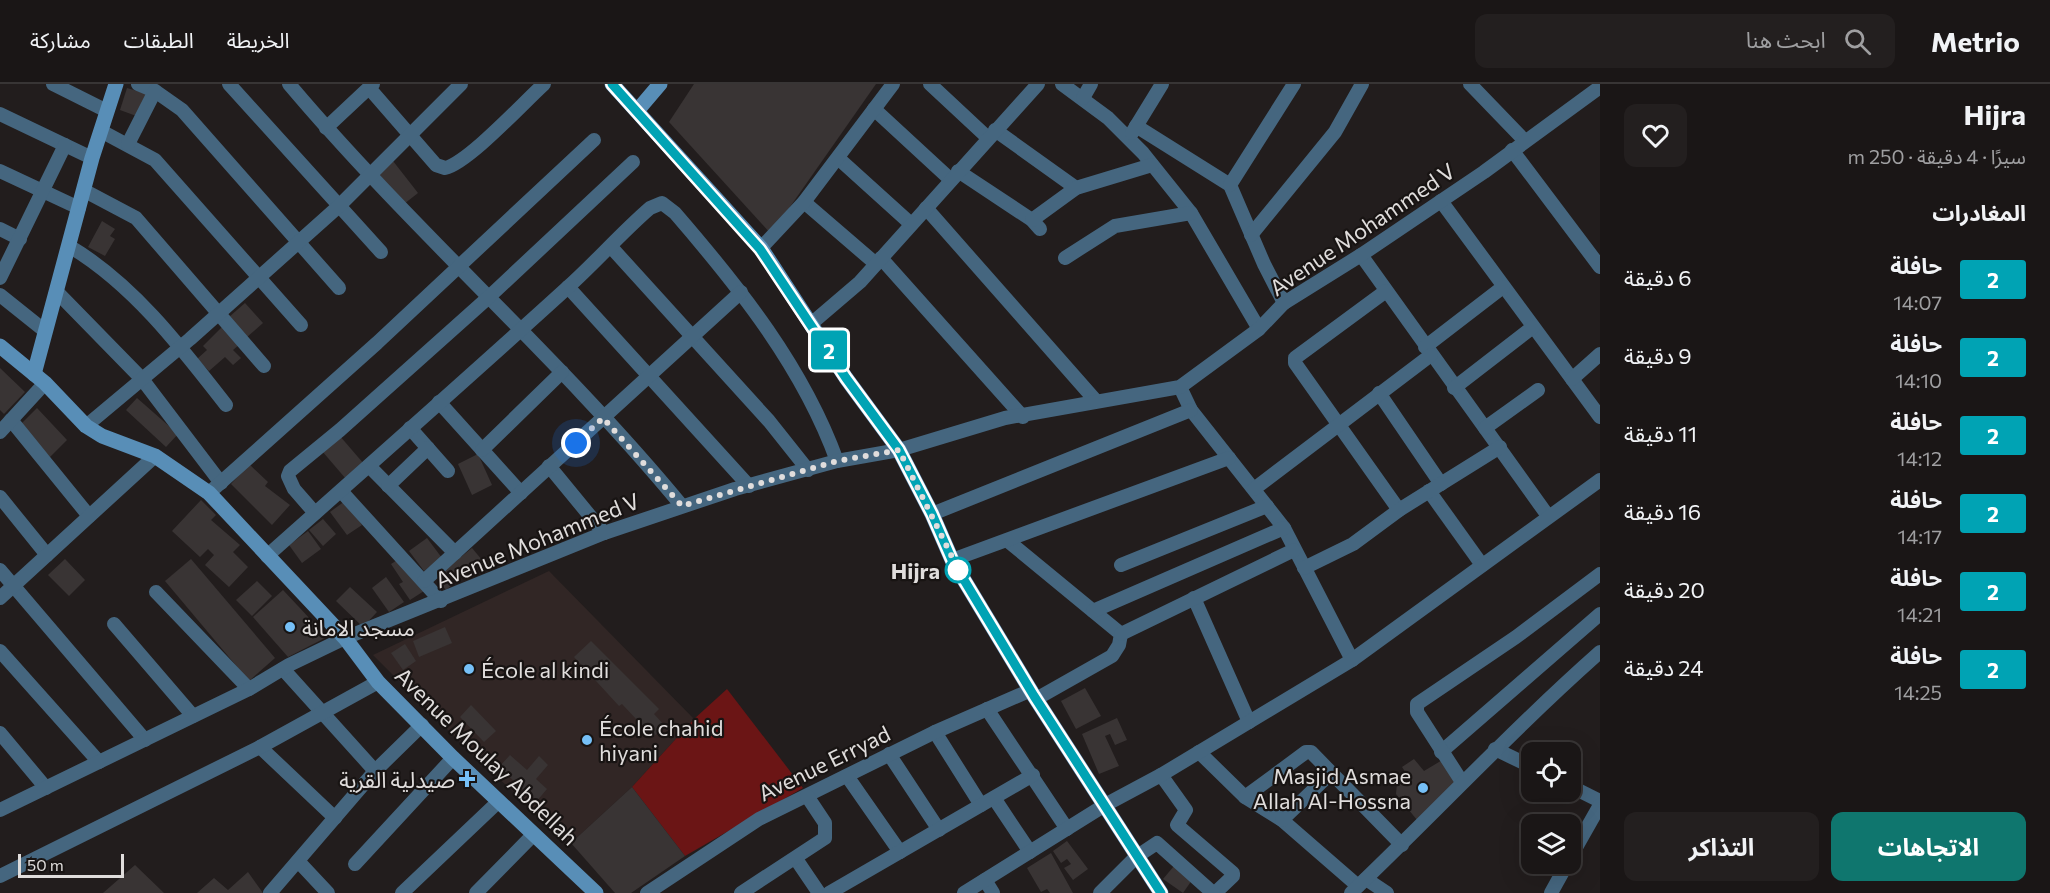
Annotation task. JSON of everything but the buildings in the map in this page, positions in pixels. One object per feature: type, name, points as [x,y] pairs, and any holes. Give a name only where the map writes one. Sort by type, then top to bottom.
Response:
[{"type":"street","points":[[53,84],[106,111]]},
{"type":"street","points":[[0,432],[40,378],[45,331],[85,191],[92,158],[116,84]]},
{"type":"street","points":[[138,84],[155,91],[183,110],[339,288]]},
{"type":"street","points":[[229,84],[381,252]]},
{"type":"street","points":[[289,84],[326,128],[562,372],[682,506]]},
{"type":"street","points":[[86,426],[181,347],[339,206],[409,133],[461,84]]},
{"type":"street","points":[[326,128],[371,86],[436,165],[449,168],[478,145],[544,84]]},
{"type":"street","points":[[612,84],[760,249],[812,323],[846,378],[899,450],[932,514],[952,560],[1136,857],[1161,893]]},
{"type":"street","points":[[637,111],[660,84]]},
{"type":"street","points":[[760,249],[804,202],[893,84]]},
{"type":"street","points":[[930,84],[992,134],[1077,188]]},
{"type":"street","points":[[812,323],[860,282],[1038,84]]},
{"type":"street","points":[[1062,84],[1132,132],[1230,185],[1284,303]]},
{"type":"street","points":[[1083,98],[1091,84]]},
{"type":"street","points":[[1132,132],[1162,84]]},
{"type":"street","points":[[1230,185],[1294,84]]},
{"type":"street","points":[[1251,235],[1335,132],[1362,84]]},
{"type":"street","points":[[1470,84],[1525,141]]},
{"type":"street","name":"Avenue Mohammed V","points":[[0,810],[249,689],[345,638],[604,533],[749,486],[837,461],[899,450],[1005,418],[1023,417],[1096,401],[1180,387],[1259,329],[1284,303],[1441,201],[1600,87]]},
{"type":"street","points":[[128,144],[155,91]]},
{"type":"street","points":[[874,109],[955,175],[1036,225],[1077,188],[1152,165]]},
{"type":"street","points":[[0,114],[92,158]]},
{"type":"street","points":[[101,131],[155,160],[301,325]]},
{"type":"street","points":[[1132,132],[1152,165],[1191,213],[1259,329]]},
{"type":"street","points":[[57,292],[142,379],[215,488],[460,266],[594,140]]},
{"type":"street","points":[[0,278],[65,145]]},
{"type":"street","points":[[1512,150],[1599,265]]},
{"type":"street","points":[[838,158],[911,224]]},
{"type":"street","points":[[315,513],[291,484],[288,476],[290,471],[340,430],[490,296],[633,162]]},
{"type":"street","points":[[0,171],[79,208]]},
{"type":"street","points":[[85,191],[136,218],[264,366]]},
{"type":"street","points":[[1441,201],[1600,417]]},
{"type":"street","points":[[804,202],[878,261],[1023,417]]},
{"type":"street","points":[[267,556],[370,467],[410,428],[568,287],[650,208],[666,204],[741,292],[790,366],[817,416],[837,461]]},
{"type":"street","points":[[926,208],[1096,401]]},
{"type":"street","points":[[1065,258],[1115,226],[1191,213]]},
{"type":"street","points":[[0,229],[20,239]]},
{"type":"street","points":[[69,246],[99,264],[181,347],[226,405]]},
{"type":"street","points":[[611,247],[769,421],[808,470]]},
{"type":"street","points":[[1361,255],[1454,388],[1500,447],[1548,516]]},
{"type":"street","points":[[568,287],[749,486]]},
{"type":"street","points":[[1254,489],[1379,393],[1503,287]]},
{"type":"street","points":[[1386,291],[1294,360],[1337,425],[1399,510]]},
{"type":"street","points":[[424,581],[741,292]]},
{"type":"street","points":[[0,295],[45,331]]},
{"type":"street","points":[[1454,388],[1533,327]]},
{"type":"street","name":"Avenue Moulay Abdellah","points":[[0,346],[40,378],[86,426],[102,436],[155,456],[215,488],[267,556],[345,638],[378,682],[453,758],[596,893]]},
{"type":"street","points":[[1572,379],[1600,354]]},
{"type":"street","points":[[482,450],[562,372]]},
{"type":"street","points":[[1180,387],[1191,410],[1284,528],[1352,660]]},
{"type":"street","points":[[1485,428],[1538,390]]},
{"type":"street","points":[[1379,393],[1442,484]]},
{"type":"street","points":[[439,402],[520,493]]},
{"type":"street","points":[[932,514],[1191,410]]},
{"type":"street","points":[[11,420],[89,516]]},
{"type":"street","points":[[410,428],[448,471]]},
{"type":"street","points":[[1304,568],[1353,544],[1399,510],[1500,447]]},
{"type":"street","points":[[388,486],[428,448]]},
{"type":"street","points":[[0,598],[155,456]]},
{"type":"street","points":[[952,560],[1229,458]]},
{"type":"street","points":[[549,466],[604,533]]},
{"type":"street","points":[[370,467],[455,553]]},
{"type":"street","points":[[964,893],[1105,805],[1161,776],[1352,660],[1600,480]]},
{"type":"street","points":[[341,491],[441,601]]},
{"type":"street","points":[[1429,491],[1482,565]]},
{"type":"street","points":[[0,497],[47,555]]},
{"type":"street","points":[[1121,565],[1267,506]]},
{"type":"street","points":[[1093,611],[1284,528]]},
{"type":"street","points":[[1008,541],[1121,634],[1294,550]]},
{"type":"street","points":[[0,570],[145,740]]},
{"type":"street","points":[[1462,782],[1417,712],[1417,704],[1516,637],[1600,574]]},
{"type":"street","points":[[156,592],[249,689]]},
{"type":"street","points":[[1194,598],[1249,722]]},
{"type":"street","points":[[1441,752],[1600,614]]},
{"type":"street","points":[[114,624],[194,716]]},
{"type":"street","name":"Avenue Erryad","points":[[647,893],[759,819],[934,732],[987,709],[1034,694],[1112,656],[1119,645],[1121,634]]},
{"type":"street","points":[[0,651],[99,762]]},
{"type":"street","points":[[1358,886],[1402,845],[1495,749],[1600,652]]},
{"type":"street","points":[[283,669],[321,714],[375,771]]},
{"type":"street","points":[[0,876],[260,747],[378,682]]},
{"type":"street","points":[[987,709],[1067,829]]},
{"type":"street","points":[[270,893],[375,771],[422,725]]},
{"type":"street","points":[[934,732],[1030,852]]},
{"type":"street","points":[[0,733],[46,788]]},
{"type":"street","points":[[260,747],[335,818]]},
{"type":"street","points":[[1495,749],[1521,762]]},
{"type":"street","points":[[1199,752],[1245,797],[1282,820],[1358,886],[1387,893]]},
{"type":"street","points":[[1245,797],[1306,752],[1314,753],[1402,845]]},
{"type":"street","points":[[889,754],[939,830]]},
{"type":"street","points":[[356,864],[453,758]]},
{"type":"street","points":[[1282,820],[1331,773]]},
{"type":"street","points":[[829,893],[1033,775]]},
{"type":"street","points":[[847,776],[900,852]]},
{"type":"street","points":[[1100,893],[1152,844],[1160,844],[1214,893],[1233,876],[1233,873],[1177,825],[1177,821],[1186,813],[1186,808],[1161,776]]},
{"type":"street","points":[[1581,792],[1600,801]]},
{"type":"street","points":[[741,893],[823,840],[827,833],[825,823],[807,796]]},
{"type":"street","points":[[402,893],[499,801]]},
{"type":"street","points":[[1581,839],[1600,806]]},
{"type":"street","points":[[476,893],[533,835]]},
{"type":"street","points":[[796,859],[819,893]]},
{"type":"street","points":[[298,861],[327,893]]},
{"type":"street","points":[[1551,893],[1561,874]]},
{"type":"street","points":[[985,880],[993,893]]},
{"type":"shaded area","points":[[549,571],[694,719],[632,787],[571,843],[478,760],[373,655]]},
{"type":"shaded area","points":[[727,689],[803,788],[685,856],[632,787],[694,719]]},
{"type":"bus line","name":"2","points":[[612,84],[760,249],[812,323],[846,378],[899,450],[932,514],[952,560],[1034,696],[1161,893]]},
{"type":"place","name":"Hijra","points":[[958,570]]},
{"type":"place","name":"مسجد الامانة","points":[[290,627]]},
{"type":"place","name":"École al kindi","points":[[469,669]]},
{"type":"place","name":"École chahid hiyani","points":[[587,740]]},
{"type":"place","name":"صيدلية القرية","points":[[467,779]]},
{"type":"place","name":"Masjid Asmae Allah Al-Hossna","points":[[1423,788]]},
{"type":"route","points":[[576,443],[603,418],[682,506],[837,461],[899,450],[963,579],[958,570]]}]
